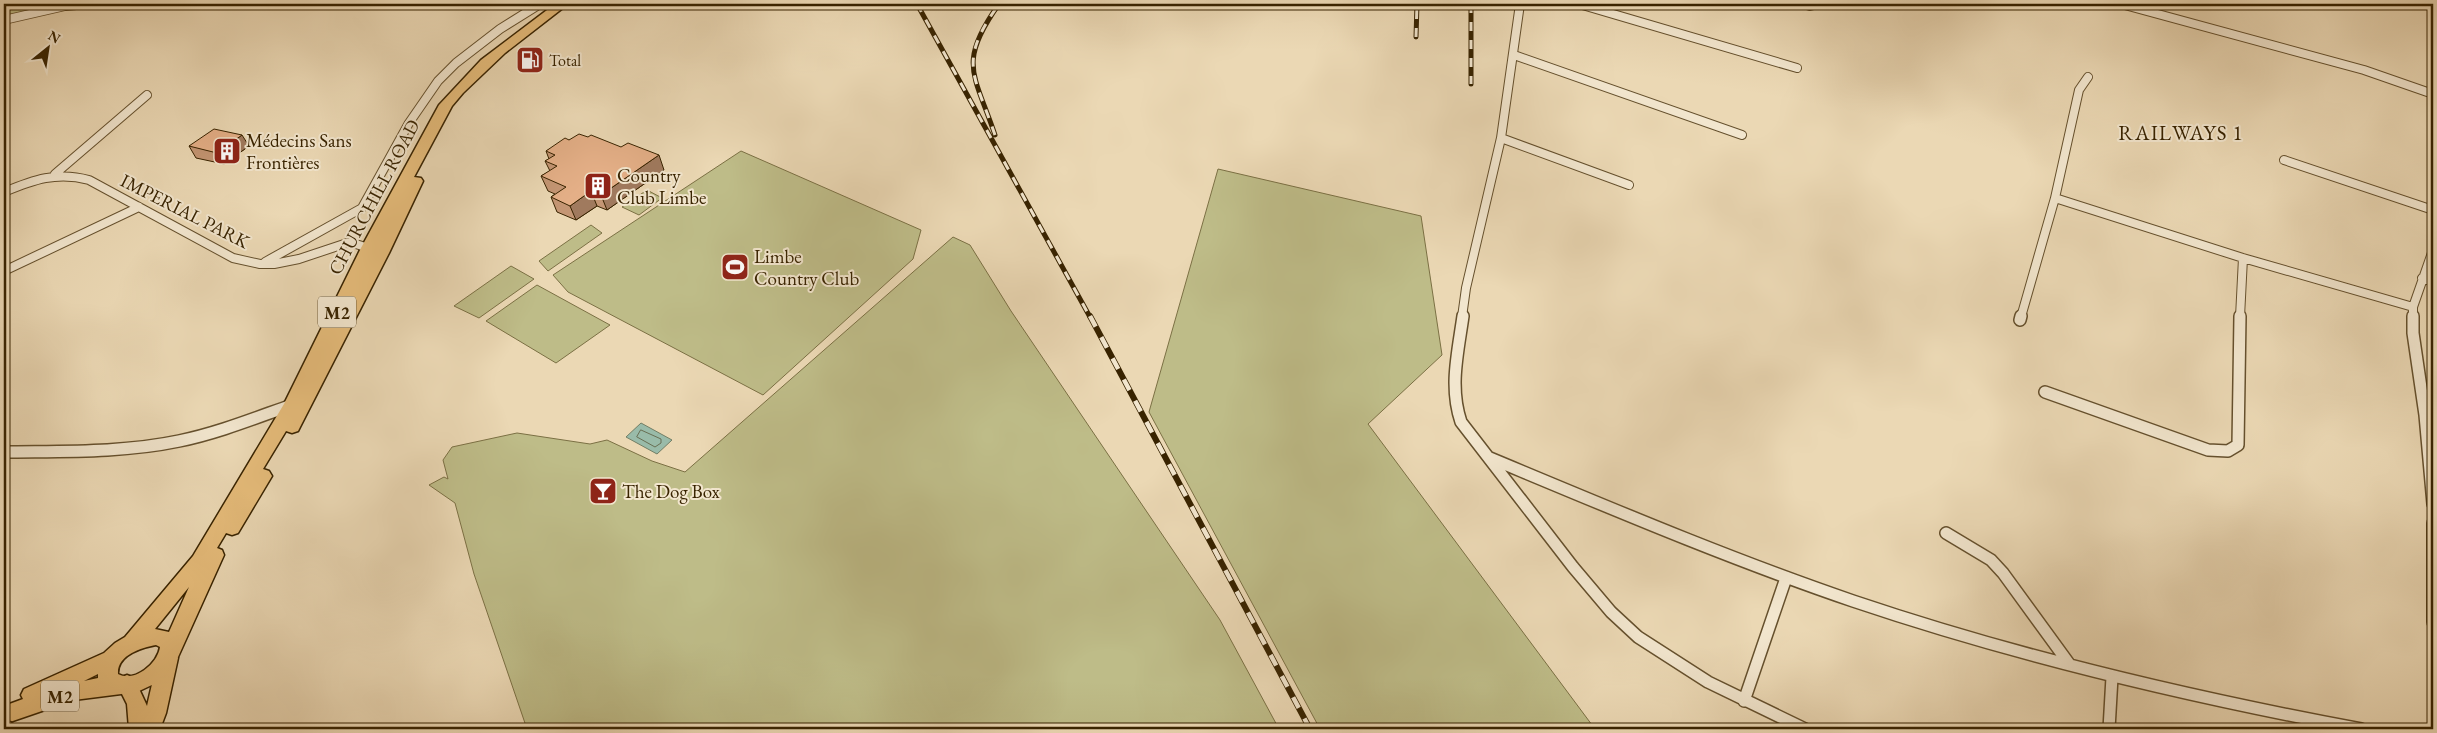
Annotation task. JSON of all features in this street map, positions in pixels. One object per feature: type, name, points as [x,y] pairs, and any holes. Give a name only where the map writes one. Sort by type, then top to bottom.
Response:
[{"type":"highway","name":"CHURCHILL ROAD","points":[[375,251],[429,152],[456,106],[471,85],[513,46],[574,4]]},
{"type":"highway","name":"CHURCHILL ROAD","points":[[169,655],[211,563],[299,404]]},
{"type":"highway","name":"M2","points":[[4,715],[74,691],[122,684]]},
{"type":"main road","name":"CHURCHILL ROAD","points":[[132,642],[200,561],[299,404],[375,251],[423,145],[446,105],[462,85],[507,45],[562,4]]},
{"type":"main road","points":[[132,642],[144,638],[165,638],[170,644],[156,713],[150,729]]},
{"type":"main road","name":"M2","points":[[4,706],[112,659],[120,650],[132,642]]},
{"type":"main road","name":"M2","points":[[122,684],[137,682],[156,672],[169,655]]},
{"type":"main road","points":[[112,659],[108,666],[108,678],[122,684],[138,704],[140,729]]},
{"type":"street","points":[[4,20],[65,6],[88,4]]},
{"type":"street","points":[[260,264],[362,208],[409,122],[438,81],[456,63],[485,40],[540,4]]},
{"type":"street","points":[[1520,4],[1514,55],[1503,110],[1501,138],[1466,288],[1454,383],[1455,404],[1461,422],[1476,444],[1490,458],[1573,567],[1618,618],[1638,637],[1675,663],[1744,701],[1805,729]]},
{"type":"street","points":[[1579,4],[1797,68]]},
{"type":"street","points":[[1804,4],[1810,6],[1818,4]]},
{"type":"street","points":[[2121,4],[2364,70],[2433,94]]},
{"type":"street","points":[[1514,55],[1742,135]]},
{"type":"street","points":[[2020,320],[2055,198],[2079,90],[2088,77]]},
{"type":"street","points":[[55,174],[147,95]]},
{"type":"street","points":[[1501,138],[1628,184]]},
{"type":"street","points":[[2284,160],[2433,210]]},
{"type":"street","name":"IMPERIAL PARK","points":[[4,192],[39,177],[55,174],[72,175],[89,180],[233,258],[260,264],[299,259],[350,242],[375,251]]},
{"type":"street","points":[[2055,198],[2243,258],[2412,307]]},
{"type":"street","points":[[4,270],[139,206]]},
{"type":"street","points":[[2433,250],[2412,307],[2413,333],[2429,417],[2433,504]]},
{"type":"street","points":[[2044,392],[2208,450],[2226,452],[2236,449],[2238,446],[2239,338],[2243,258]]},
{"type":"street","points":[[2422,278],[2433,282]]},
{"type":"street","points":[[4,452],[131,448],[178,441],[220,431],[299,404]]},
{"type":"street","points":[[1490,458],[1712,550],[1786,578],[1983,643],[2200,698],[2361,729]]},
{"type":"street","points":[[2433,523],[2433,622]]},
{"type":"street","points":[[1946,533],[1991,560],[2003,573],[2070,665]]},
{"type":"street","points":[[1744,701],[1786,578]]},
{"type":"street","points":[[2109,729],[2112,677]]},
{"type":"shaded area","points":[[4,4],[59,4],[4,16]]},
{"type":"shaded area","name":"Limbe Country Club","points":[[741,151],[921,230],[913,259],[763,395],[568,292],[553,275]]},
{"type":"shaded area","points":[[1218,169],[1421,216],[1442,355],[1368,424],[1595,729],[1320,729],[1149,412]]},
{"type":"shaded area","points":[[647,190],[662,198],[639,215],[622,207]]},
{"type":"shaded area","points":[[591,225],[602,233],[548,271],[539,261]]},
{"type":"shaded area","points":[[953,237],[970,245],[1011,311],[1220,620],[1279,729],[527,729],[474,574],[455,503],[429,485],[444,477],[448,479],[443,460],[452,447],[517,433],[590,444],[607,440],[652,461],[685,472]]},
{"type":"shaded area","points":[[511,266],[534,279],[479,318],[454,306]]},
{"type":"shaded area","points":[[537,285],[610,325],[556,363],[486,321]]},
{"type":"water","points":[[641,423],[672,440],[657,454],[626,437]]},
{"type":"building","points":[[214,129],[242,135],[217,153],[189,146]]},
{"type":"building","name":"Country Club Limbe","points":[[579,134],[588,137],[591,135],[621,147],[628,143],[659,155],[601,195],[591,191],[570,206],[551,197],[566,187],[541,176],[557,166],[545,161],[555,155],[546,151],[565,138],[569,140]]},
{"type":"building","points":[[11,721],[13,729],[4,729],[4,725]]},
{"type":"railway","points":[[917,4],[1090,317]]},
{"type":"railway","points":[[995,135],[976,82],[973,68],[978,41],[999,4]]},
{"type":"railway","points":[[1416,37],[1417,4]]},
{"type":"railway","points":[[1471,4],[1471,84]]},
{"type":"railway","points":[[1090,316],[1310,729]]},
{"type":"place","name":"Total","points":[[530,60]]},
{"type":"place","name":"Médecins Sans Frontières","points":[[227,151]]},
{"type":"place","name":"Country Club Limbe","points":[[598,186]]},
{"type":"place","name":"Limbe Country Club","points":[[735,267]]},
{"type":"place","name":"The Dog Box","points":[[603,491]]},
{"type":"district","name":"RAILWAYS 1","points":[[2181,132]]}]
